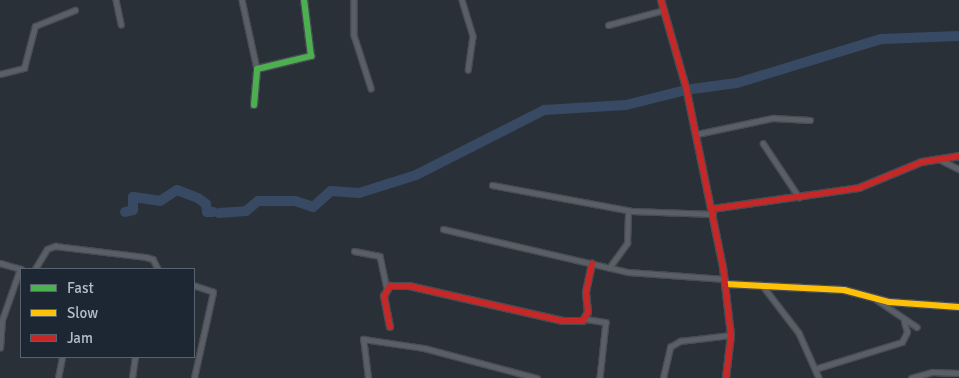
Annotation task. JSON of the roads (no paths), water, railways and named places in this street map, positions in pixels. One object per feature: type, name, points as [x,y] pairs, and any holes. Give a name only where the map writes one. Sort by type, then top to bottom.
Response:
[{"type":"street","points":[[116,0],[121,24]]},
{"type":"street","points":[[242,0],[257,69],[254,106]]},
{"type":"street","points":[[257,69],[311,56],[304,0]]},
{"type":"street","points":[[354,0],[354,34],[371,88]]},
{"type":"street","points":[[661,0],[697,134],[725,282],[731,335],[726,378]]},
{"type":"street","points":[[464,1],[473,36],[468,70]]},
{"type":"street","points":[[0,74],[24,68],[35,26],[75,10]]},
{"type":"street","points":[[608,25],[664,10]]},
{"type":"street","points":[[697,134],[773,118],[810,120]]},
{"type":"street","points":[[764,144],[800,198]]},
{"type":"street","points":[[492,185],[628,211],[712,211],[859,188],[896,170],[959,156]]},
{"type":"street","points":[[941,160],[959,169]]},
{"type":"street","points":[[608,268],[627,243],[628,211]]},
{"type":"street","points":[[443,228],[608,268],[725,282],[844,290],[876,299],[959,307]]},
{"type":"street","points":[[36,268],[47,249],[55,246],[146,257],[153,259],[158,268]]},
{"type":"street","points":[[354,251],[380,256],[387,288],[390,327]]},
{"type":"street","points":[[0,263],[20,269]]},
{"type":"street","points":[[586,319],[592,264]]},
{"type":"street","points":[[0,348],[2,320],[20,272]]},
{"type":"street","points":[[762,285],[784,309],[819,378]]},
{"type":"street","points":[[194,378],[213,292],[195,286]]},
{"type":"street","points":[[387,288],[409,286],[562,321],[586,319],[606,322],[600,378]]},
{"type":"street","points":[[876,299],[904,322],[917,327]]},
{"type":"street","points":[[815,369],[902,342],[907,332],[904,322]]},
{"type":"street","points":[[663,378],[670,347],[680,341],[731,335]]},
{"type":"street","points":[[368,378],[363,339],[424,348],[537,378]]},
{"type":"street","points":[[58,378],[62,358]]},
{"type":"street","points":[[132,378],[135,358]]},
{"type":"street","points":[[912,378],[932,372],[959,373]]},
{"type":"waterway","points":[[692,89],[737,83],[881,39],[959,36]]},
{"type":"waterway","points":[[219,213],[246,211],[258,201],[295,201],[313,207],[331,191],[359,193],[416,175],[544,110],[626,105],[682,91]]},
{"type":"waterway","points":[[125,212],[133,210],[133,197],[160,201],[177,190],[198,198],[206,204],[207,212],[213,212]]}]
